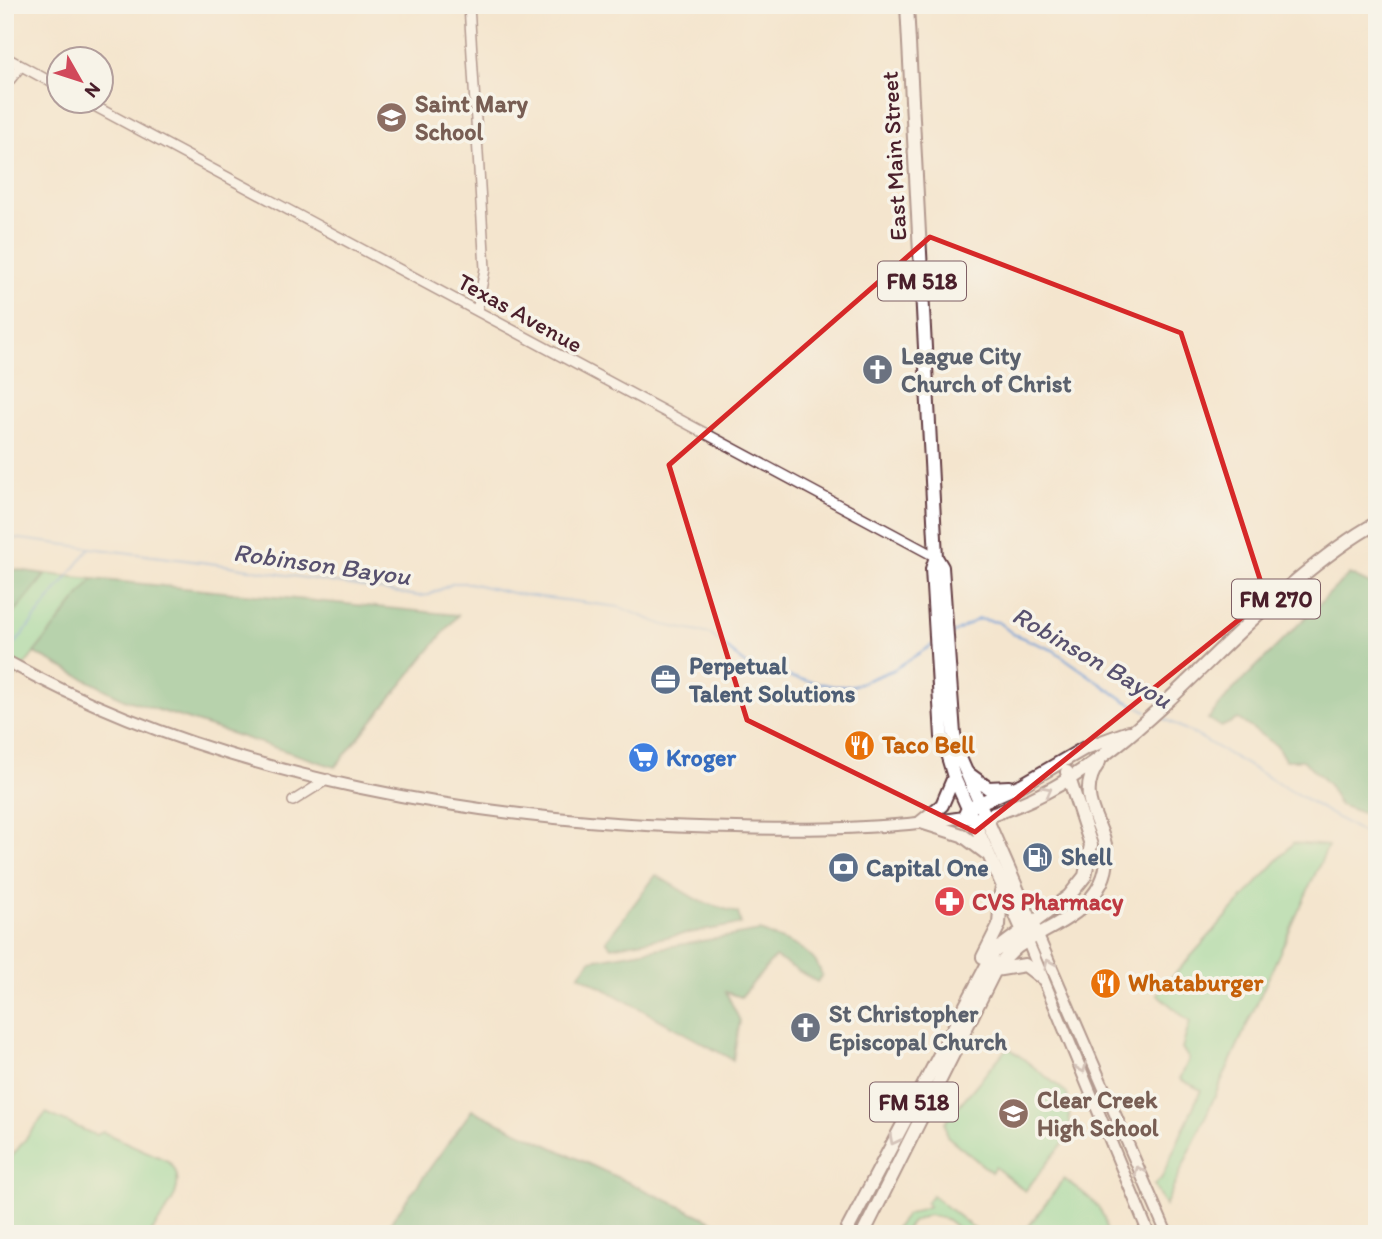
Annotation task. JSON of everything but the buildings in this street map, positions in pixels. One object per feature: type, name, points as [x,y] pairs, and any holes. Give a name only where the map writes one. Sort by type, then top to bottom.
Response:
[{"type":"main road","name":"East Main Street","points":[[907,5],[936,557],[932,569],[939,612],[943,666],[954,734],[966,771],[974,813],[1001,886],[1030,933]]},
{"type":"main road","name":"FM 270","points":[[5,660],[63,692],[145,726],[328,779],[474,809],[661,827],[799,829],[921,822],[974,813],[1035,797],[1103,757],[1184,686],[1291,585],[1377,523]]},
{"type":"main road","name":"East Main Street","points":[[943,666],[940,729],[954,778],[974,813],[1030,933]]},
{"type":"main road","name":"FM 270","points":[[974,813],[1073,755],[1133,729]]},
{"type":"main road","points":[[1073,755],[1067,770],[1068,779],[1096,843],[1094,875],[1102,881]]},
{"type":"main road","points":[[989,970],[1001,945],[1083,906],[1102,881],[1107,859],[1104,838],[1086,794],[1087,782],[1103,757]]},
{"type":"main road","points":[[966,771],[979,784],[988,788],[1023,784]]},
{"type":"main road","points":[[921,822],[942,805],[954,778]]},
{"type":"main road","points":[[921,822],[962,835],[989,855]]},
{"type":"main road","points":[[1030,933],[1069,896],[1085,876],[1091,854],[1088,828]]},
{"type":"main road","name":"FM 518","points":[[989,970],[982,960],[999,925],[1001,886]]},
{"type":"main road","points":[[1030,933],[1042,978],[1149,1234]]},
{"type":"main road","points":[[1030,933],[1167,1234]]},
{"type":"main road","points":[[989,970],[1025,965],[1042,978]]},
{"type":"main road","name":"FM 518","points":[[845,1234],[989,970]]},
{"type":"main road","name":"FM 518","points":[[863,1234],[989,970]]},
{"type":"main road","points":[[855,1215],[869,1222]]},
{"type":"street","points":[[469,5],[485,269],[477,311]]},
{"type":"street","points":[[5,57],[46,79]]},
{"type":"street","points":[[5,86],[21,66]]},
{"type":"street","name":"Texas Avenue","points":[[113,116],[936,557]]},
{"type":"street","points":[[293,801],[328,779]]},
{"type":"highlighted area","points":[[930,237],[1181,333],[1266,598],[975,832],[747,720],[669,465]]},
{"type":"green space","points":[[5,568],[46,574],[5,624]]},
{"type":"green space","points":[[46,574],[93,579],[5,690],[5,624]]},
{"type":"green space","points":[[1349,574],[1372,585],[1377,682],[1377,818],[1339,805],[1329,785],[1303,760],[1285,760],[1277,746],[1238,719],[1221,727],[1208,719],[1230,693]]},
{"type":"green space","points":[[93,579],[458,615],[335,767],[124,699],[34,653]]},
{"type":"green space","points":[[1293,843],[1328,846],[1165,1206],[1154,1185],[1161,1179],[1201,1090],[1180,1079],[1189,1059],[1182,1048],[1190,1022],[1157,994]]},
{"type":"green space","points":[[656,875],[699,901],[738,913],[741,924],[611,947],[606,941]]},
{"type":"green space","points":[[760,931],[805,952],[818,966],[822,975],[817,982],[775,957],[741,997],[726,992],[740,1021],[733,1060],[579,975],[591,960]]},
{"type":"green space","points":[[1008,1047],[1067,1093],[1071,1133],[1025,1191],[995,1167],[991,1172],[947,1136],[945,1122]]},
{"type":"green space","points":[[472,1110],[740,1234],[382,1234]]},
{"type":"green space","points":[[46,1113],[95,1135],[103,1132],[168,1161],[175,1170],[177,1188],[169,1207],[150,1234],[5,1234],[5,1165]]},
{"type":"green space","points":[[1064,1179],[1099,1208],[1106,1224],[1106,1234],[1023,1234]]},
{"type":"green space","points":[[932,1195],[981,1234],[965,1234],[946,1219],[928,1215],[912,1222],[902,1234],[891,1234],[906,1215],[929,1206],[926,1203]]},
{"type":"waterway","name":"Robinson Bayou","points":[[5,537],[224,565],[418,596],[429,595],[454,583],[469,583],[517,594],[619,607],[664,625],[710,634],[751,669],[833,686],[852,686],[893,670],[932,645]]},
{"type":"waterway","points":[[15,644],[90,548]]},
{"type":"waterway","name":"Robinson Bayou","points":[[952,634],[978,619],[998,622],[1013,634],[1053,650],[1124,700],[1147,711]]},
{"type":"waterway","name":"Robinson Bayou","points":[[1159,716],[1377,841]]},
{"type":"place","name":"Saint Mary School","points":[[392,118]]},
{"type":"place","name":"League City Church of Christ","points":[[878,370]]},
{"type":"place","name":"Perpetual Talent Solutions","points":[[666,680]]},
{"type":"place","name":"Taco Bell","points":[[859,745]]},
{"type":"place","name":"Kroger","points":[[643,758]]},
{"type":"place","name":"Shell","points":[[1038,857]]},
{"type":"place","name":"Capital One","points":[[843,868]]},
{"type":"place","name":"CVS Pharmacy","points":[[949,902]]},
{"type":"place","name":"Whataburger","points":[[1105,983]]},
{"type":"place","name":"St Christopher Episcopal Church","points":[[806,1028]]},
{"type":"place","name":"Clear Creek High School","points":[[1014,1114]]}]
